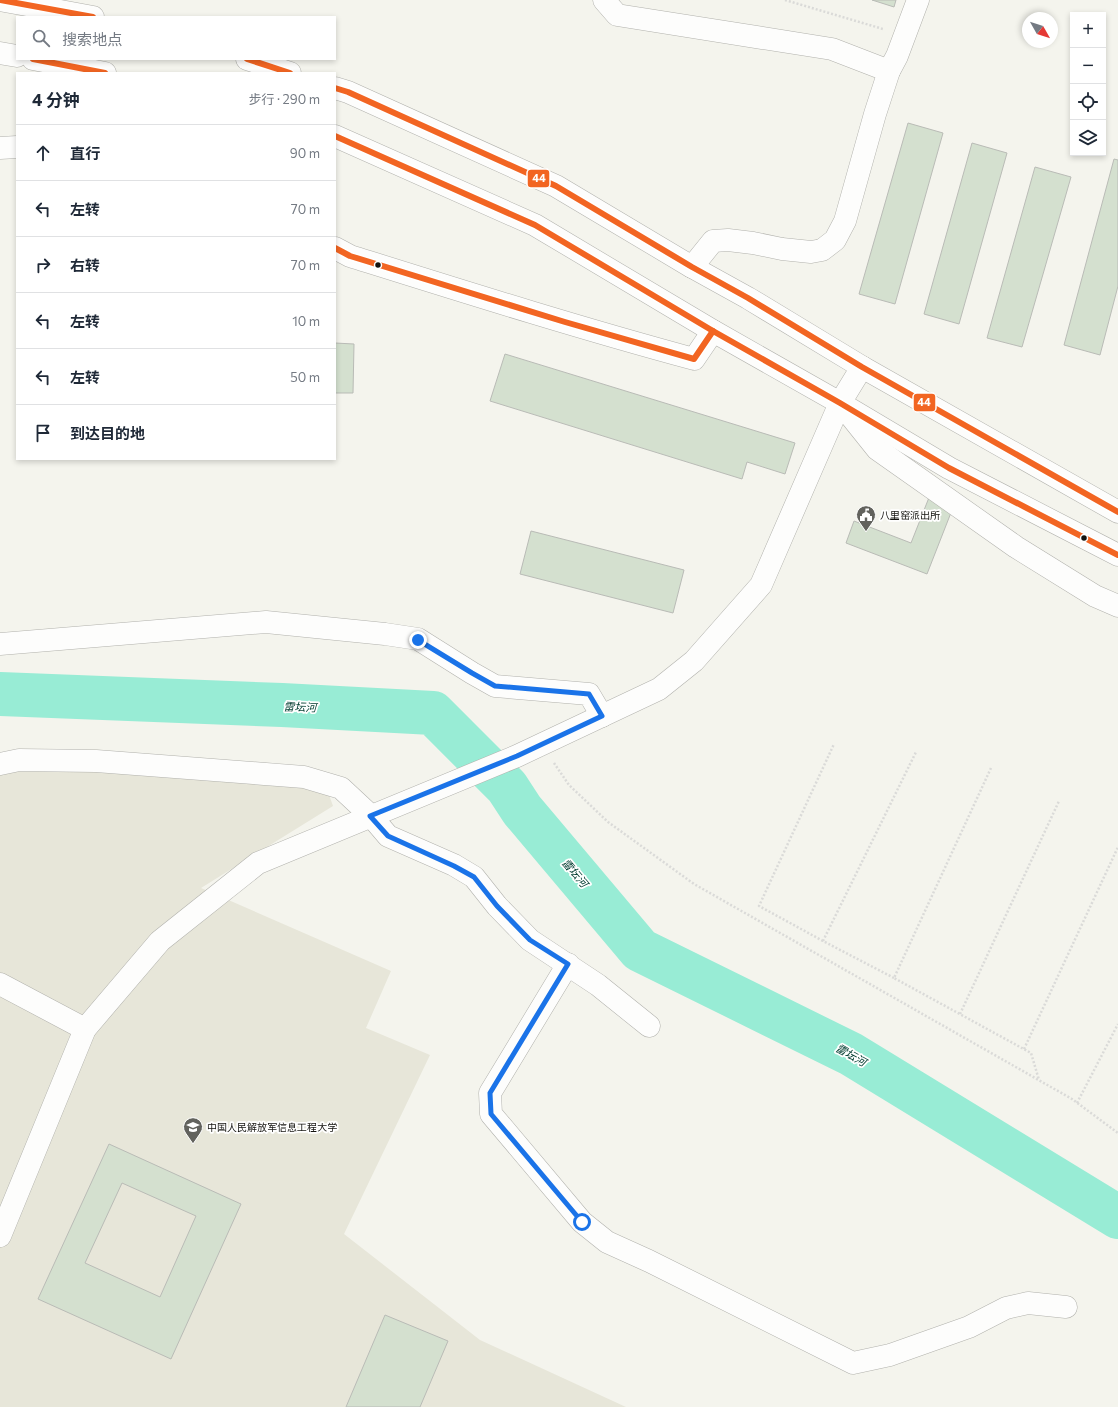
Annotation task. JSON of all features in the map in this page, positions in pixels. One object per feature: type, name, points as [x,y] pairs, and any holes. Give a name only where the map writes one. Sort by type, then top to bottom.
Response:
[{"type":"main road","points":[[0,0],[88,16]]},
{"type":"main road","points":[[604,0],[617,15],[832,49],[889,72]]},
{"type":"main road","points":[[692,267],[713,241],[728,240],[811,252],[822,250],[835,240],[846,221],[875,114],[889,72],[918,0]]},
{"type":"main road","points":[[0,53],[16,56]]},
{"type":"main road","points":[[38,60],[100,72]]},
{"type":"main road","points":[[250,60],[287,72]]},
{"type":"main road","points":[[336,88],[355,95],[556,186],[692,267],[748,298],[862,367],[1118,512]]},
{"type":"main road","points":[[336,136],[535,225],[949,468],[1118,556]]},
{"type":"main road","points":[[0,148],[16,147]]},
{"type":"main road","points":[[336,249],[350,256],[459,290],[612,337],[694,359],[714,331]]},
{"type":"main road","points":[[0,1236],[85,1029],[160,941],[258,863],[517,756],[659,689],[694,661],[761,585],[840,403],[862,367]]},
{"type":"main road","points":[[840,403],[877,449],[1016,548],[1095,596],[1118,606]]},
{"type":"main road","points":[[0,644],[266,622],[386,634],[418,640],[495,686],[589,694],[602,716]]},
{"type":"main road","points":[[0,764],[19,760],[96,761],[304,777],[341,788],[388,836],[454,866],[474,877],[497,906],[530,940],[598,985],[649,1026]]},
{"type":"main road","points":[[568,964],[490,1093],[491,1114],[582,1222],[607,1242],[649,1261],[853,1363],[890,1355],[969,1327],[1006,1308],[1028,1303],[1066,1307]]},
{"type":"main road","points":[[0,984],[85,1029]]},
{"type":"path","points":[[785,0],[905,35]]},
{"type":"path","points":[[834,744],[759,906],[1031,1053],[1039,1081]]},
{"type":"path","points":[[823,941],[916,752]]},
{"type":"path","points":[[894,978],[991,768]]},
{"type":"path","points":[[569,785],[608,822],[694,884],[1077,1103],[1118,1133]]},
{"type":"path","points":[[960,1014],[1059,801]]},
{"type":"path","points":[[1024,1049],[1118,847]]},
{"type":"path","points":[[1077,1103],[1118,1024]]},
{"type":"shaded area","name":"中国人民解放军信息工程大学","points":[[70,767],[302,783],[328,792],[333,806],[201,888],[391,971],[366,1028],[430,1055],[344,1234],[480,1340],[626,1407],[0,1407],[0,773],[14,769]]},
{"type":"building","points":[[872,0],[896,0],[894,7]]},
{"type":"building","points":[[908,123],[943,133],[895,304],[859,294]]},
{"type":"building","points":[[972,143],[1007,153],[959,324],[924,314]]},
{"type":"building","points":[[1114,159],[1118,160],[1118,286],[1100,355],[1064,345]]},
{"type":"building","points":[[1035,167],[1071,177],[1022,347],[987,338]]},
{"type":"building","points":[[336,343],[354,344],[353,393],[336,393]]},
{"type":"building","points":[[505,354],[795,443],[785,474],[747,462],[742,479],[490,401]]},
{"type":"building","name":"八里窑派出所","points":[[930,495],[954,505],[927,574],[846,543],[854,521],[911,543]]},
{"type":"building","points":[[531,531],[684,570],[673,613],[520,574]]},
{"type":"building","points":[[109,1144],[241,1204],[171,1359],[38,1299]],"holes":[[[122,1183],[196,1216],[160,1297],[85,1263]]]},
{"type":"building","points":[[385,1315],[448,1341],[420,1407],[346,1407]]},
{"type":"waterway","name":"雷坛河","points":[[0,694],[282,705],[433,713],[507,787],[522,810],[640,950],[851,1054],[1118,1217]]},
{"type":"transit line","name":"44","points":[[0,0],[88,16]]},
{"type":"transit line","name":"44","points":[[38,60],[100,72]]},
{"type":"transit line","name":"44","points":[[250,60],[287,72]]},
{"type":"transit line","name":"44","points":[[336,88],[348,92],[556,186],[692,267],[748,298],[862,367],[1118,512]]},
{"type":"transit line","name":"44","points":[[336,136],[535,225],[713,331],[840,403],[949,468],[1118,555]]},
{"type":"transit line","name":"44","points":[[336,249],[350,256],[565,322],[694,359],[713,331]]},
{"type":"place","name":"八里窑派出所","points":[[866,532]]},
{"type":"place","name":"中国人民解放军信息工程大学","points":[[193,1144]]},
{"type":"route","points":[[418,640],[495,686],[589,694],[602,716],[517,756],[370,816],[388,836],[454,866],[474,877],[497,906],[530,940],[568,964],[490,1093],[491,1114],[582,1222]]}]
